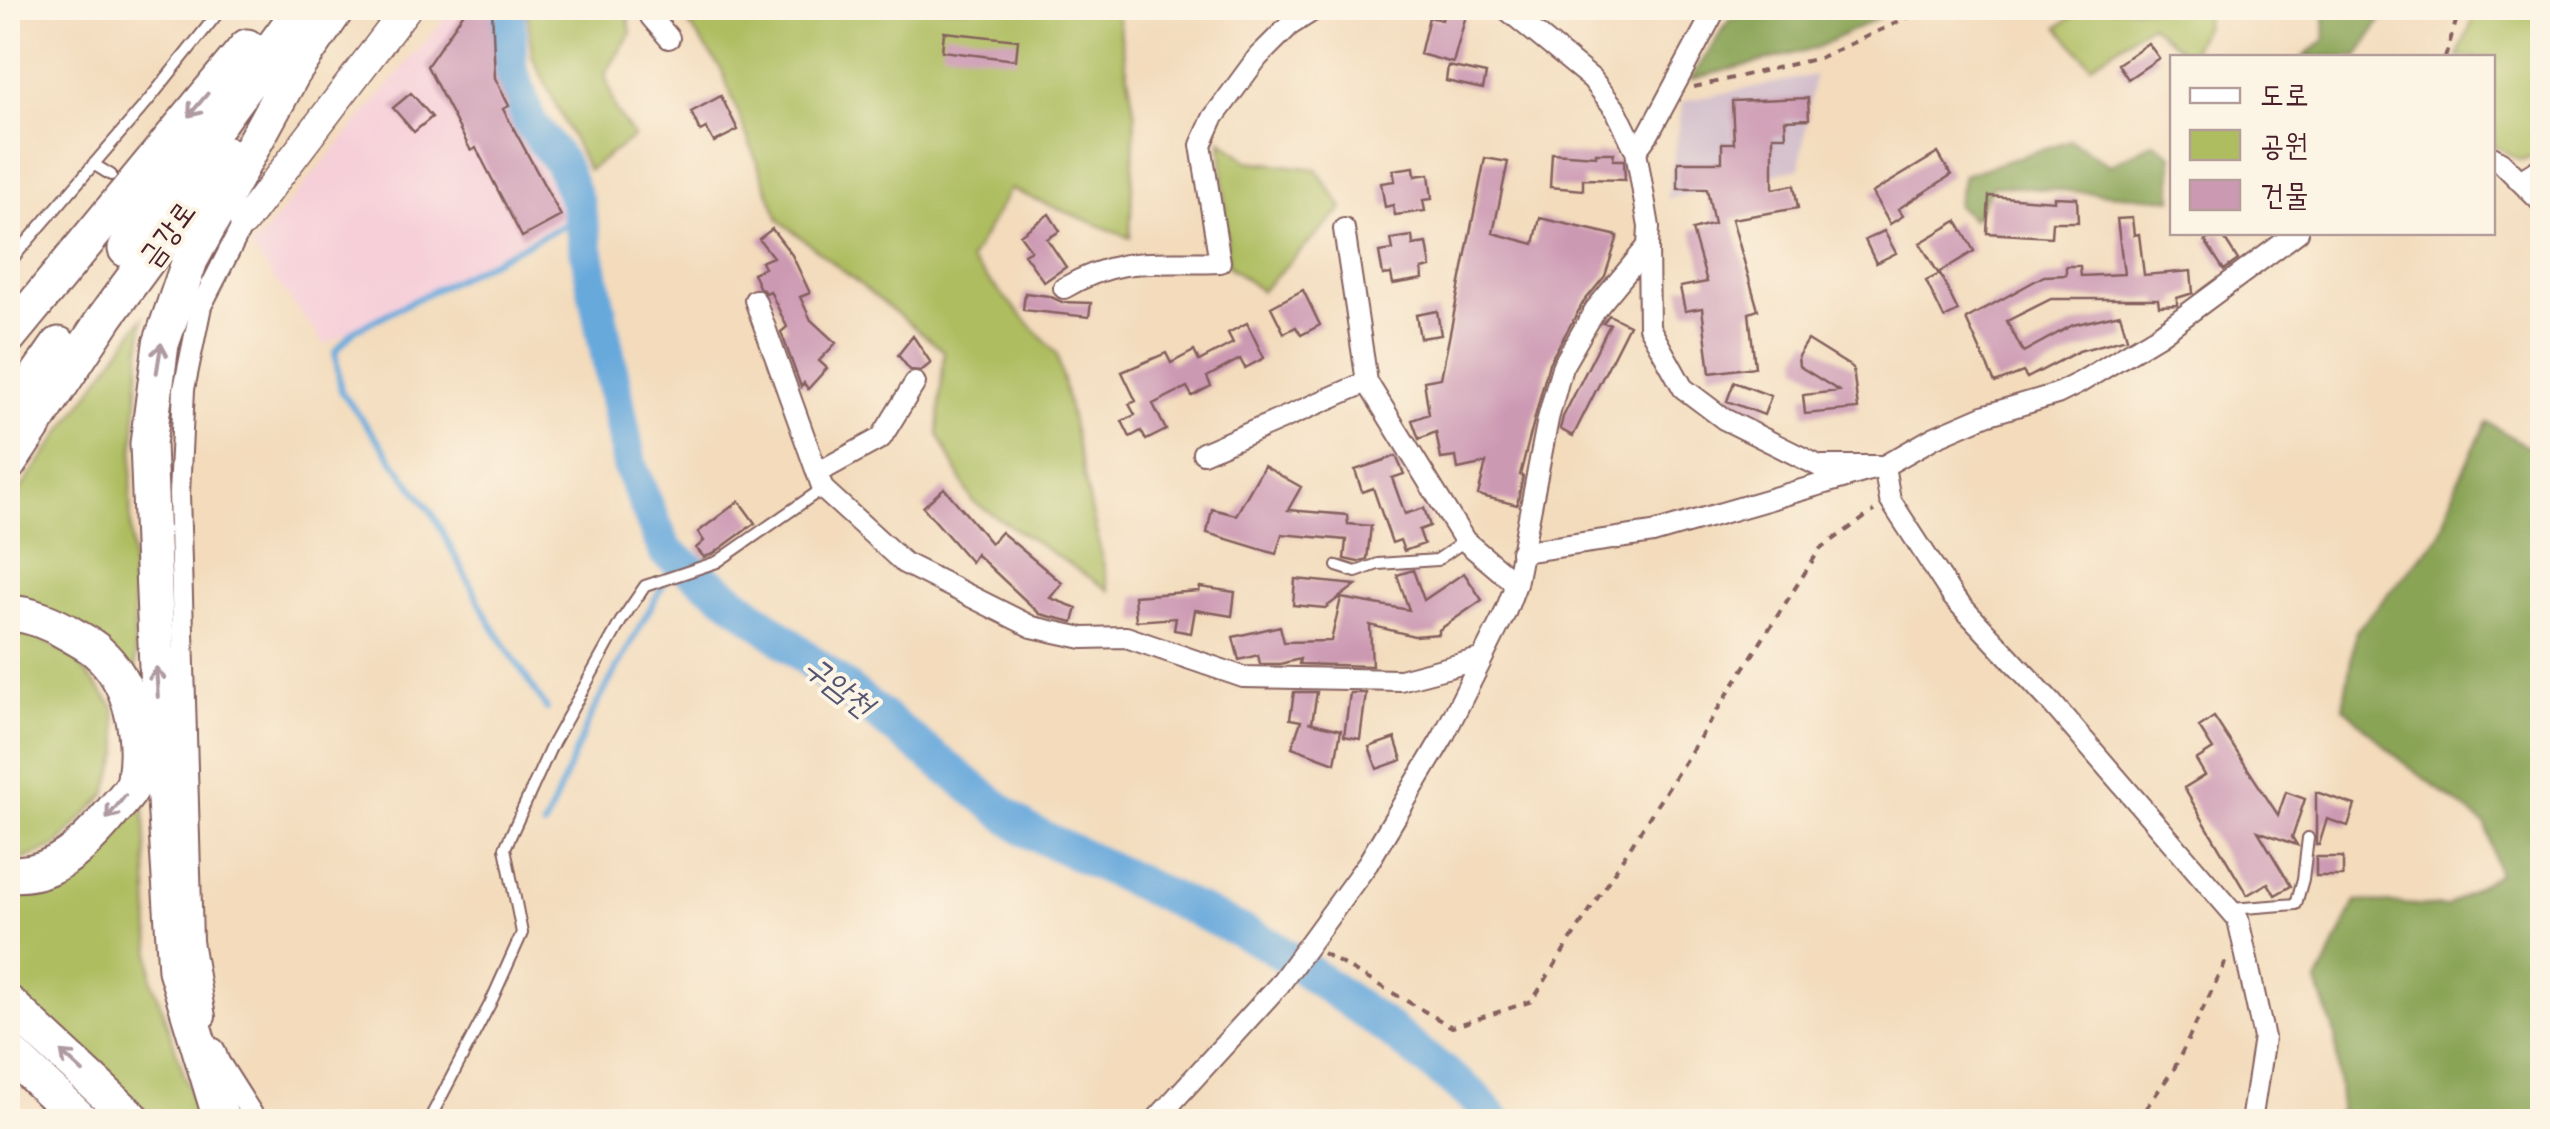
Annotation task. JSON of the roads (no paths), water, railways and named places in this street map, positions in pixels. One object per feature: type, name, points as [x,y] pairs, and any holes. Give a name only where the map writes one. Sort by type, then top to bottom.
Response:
[{"type":"highway","points":[[8,338],[243,51],[287,8]]},
{"type":"highway","name":"금강로","points":[[8,418],[302,8]]},
{"type":"highway","points":[[222,1122],[176,970],[158,692],[148,444],[161,344],[190,260],[293,72],[334,8]]},
{"type":"highway","name":"금강로","points":[[8,464],[106,316],[334,8]]},
{"type":"highway","points":[[8,614],[17,613],[64,630],[99,652],[129,696],[136,738],[135,783],[96,832],[63,861],[21,874],[8,872]]},
{"type":"highway","points":[[8,1003],[136,1122]]},
{"type":"highway","points":[[8,1051],[83,1122]]},
{"type":"street","points":[[257,1122],[219,1062],[206,1024],[192,941],[178,494],[184,389],[201,306],[233,218],[407,8]]},
{"type":"street","points":[[648,8],[669,38]]},
{"type":"street","points":[[1064,288],[1086,275],[1134,261],[1220,262],[1200,145],[1213,118],[1258,58],[1290,26],[1318,8]]},
{"type":"street","points":[[1506,8],[1592,78],[1616,110],[1636,151],[1649,227],[1649,327],[1683,388],[1724,419],[1819,466],[1884,466]]},
{"type":"street","points":[[1636,151],[1716,8]]},
{"type":"street","points":[[2495,160],[2542,203]]},
{"type":"street","points":[[2520,181],[2542,167]]},
{"type":"street","points":[[1344,229],[1366,382],[1465,541],[1516,584]]},
{"type":"street","points":[[1521,552],[1653,534],[1884,466],[1935,437],[1986,415],[2079,383],[2159,335],[2294,235]]},
{"type":"street","points":[[1154,1122],[1279,985],[1378,847],[1443,738],[1506,613],[1516,584],[1562,367],[1595,310],[1648,246]]},
{"type":"street","points":[[755,300],[820,481],[904,563],[1032,628],[1083,638],[1126,638],[1243,677],[1400,680],[1480,659]]},
{"type":"street","points":[[1203,453],[1366,382]]},
{"type":"street","points":[[820,481],[881,438],[915,383]]},
{"type":"street","points":[[1884,466],[1890,500],[1953,597],[2050,701],[2234,914],[2264,1038],[2251,1122]]},
{"type":"lane","points":[[8,264],[222,8]]},
{"type":"lane","points":[[93,164],[110,175]]},
{"type":"lane","points":[[428,1122],[490,1004],[522,932],[505,848],[552,746],[620,620],[646,586],[717,562],[820,481]]},
{"type":"lane","points":[[1337,566],[1356,572],[1378,564],[1437,560],[1465,541]]},
{"type":"lane","points":[[2234,914],[2296,904],[2304,879],[2308,838]]},
{"type":"waterway","name":"구암천","points":[[508,8],[510,69],[530,123],[561,163],[578,206],[630,467],[666,552],[1025,829],[1270,945],[1383,1025],[1473,1096],[1496,1122]]},
{"type":"waterway","points":[[547,709],[491,624],[433,514],[341,391],[335,352],[355,330],[580,217]]},
{"type":"waterway","points":[[544,827],[592,713],[677,560]]}]
